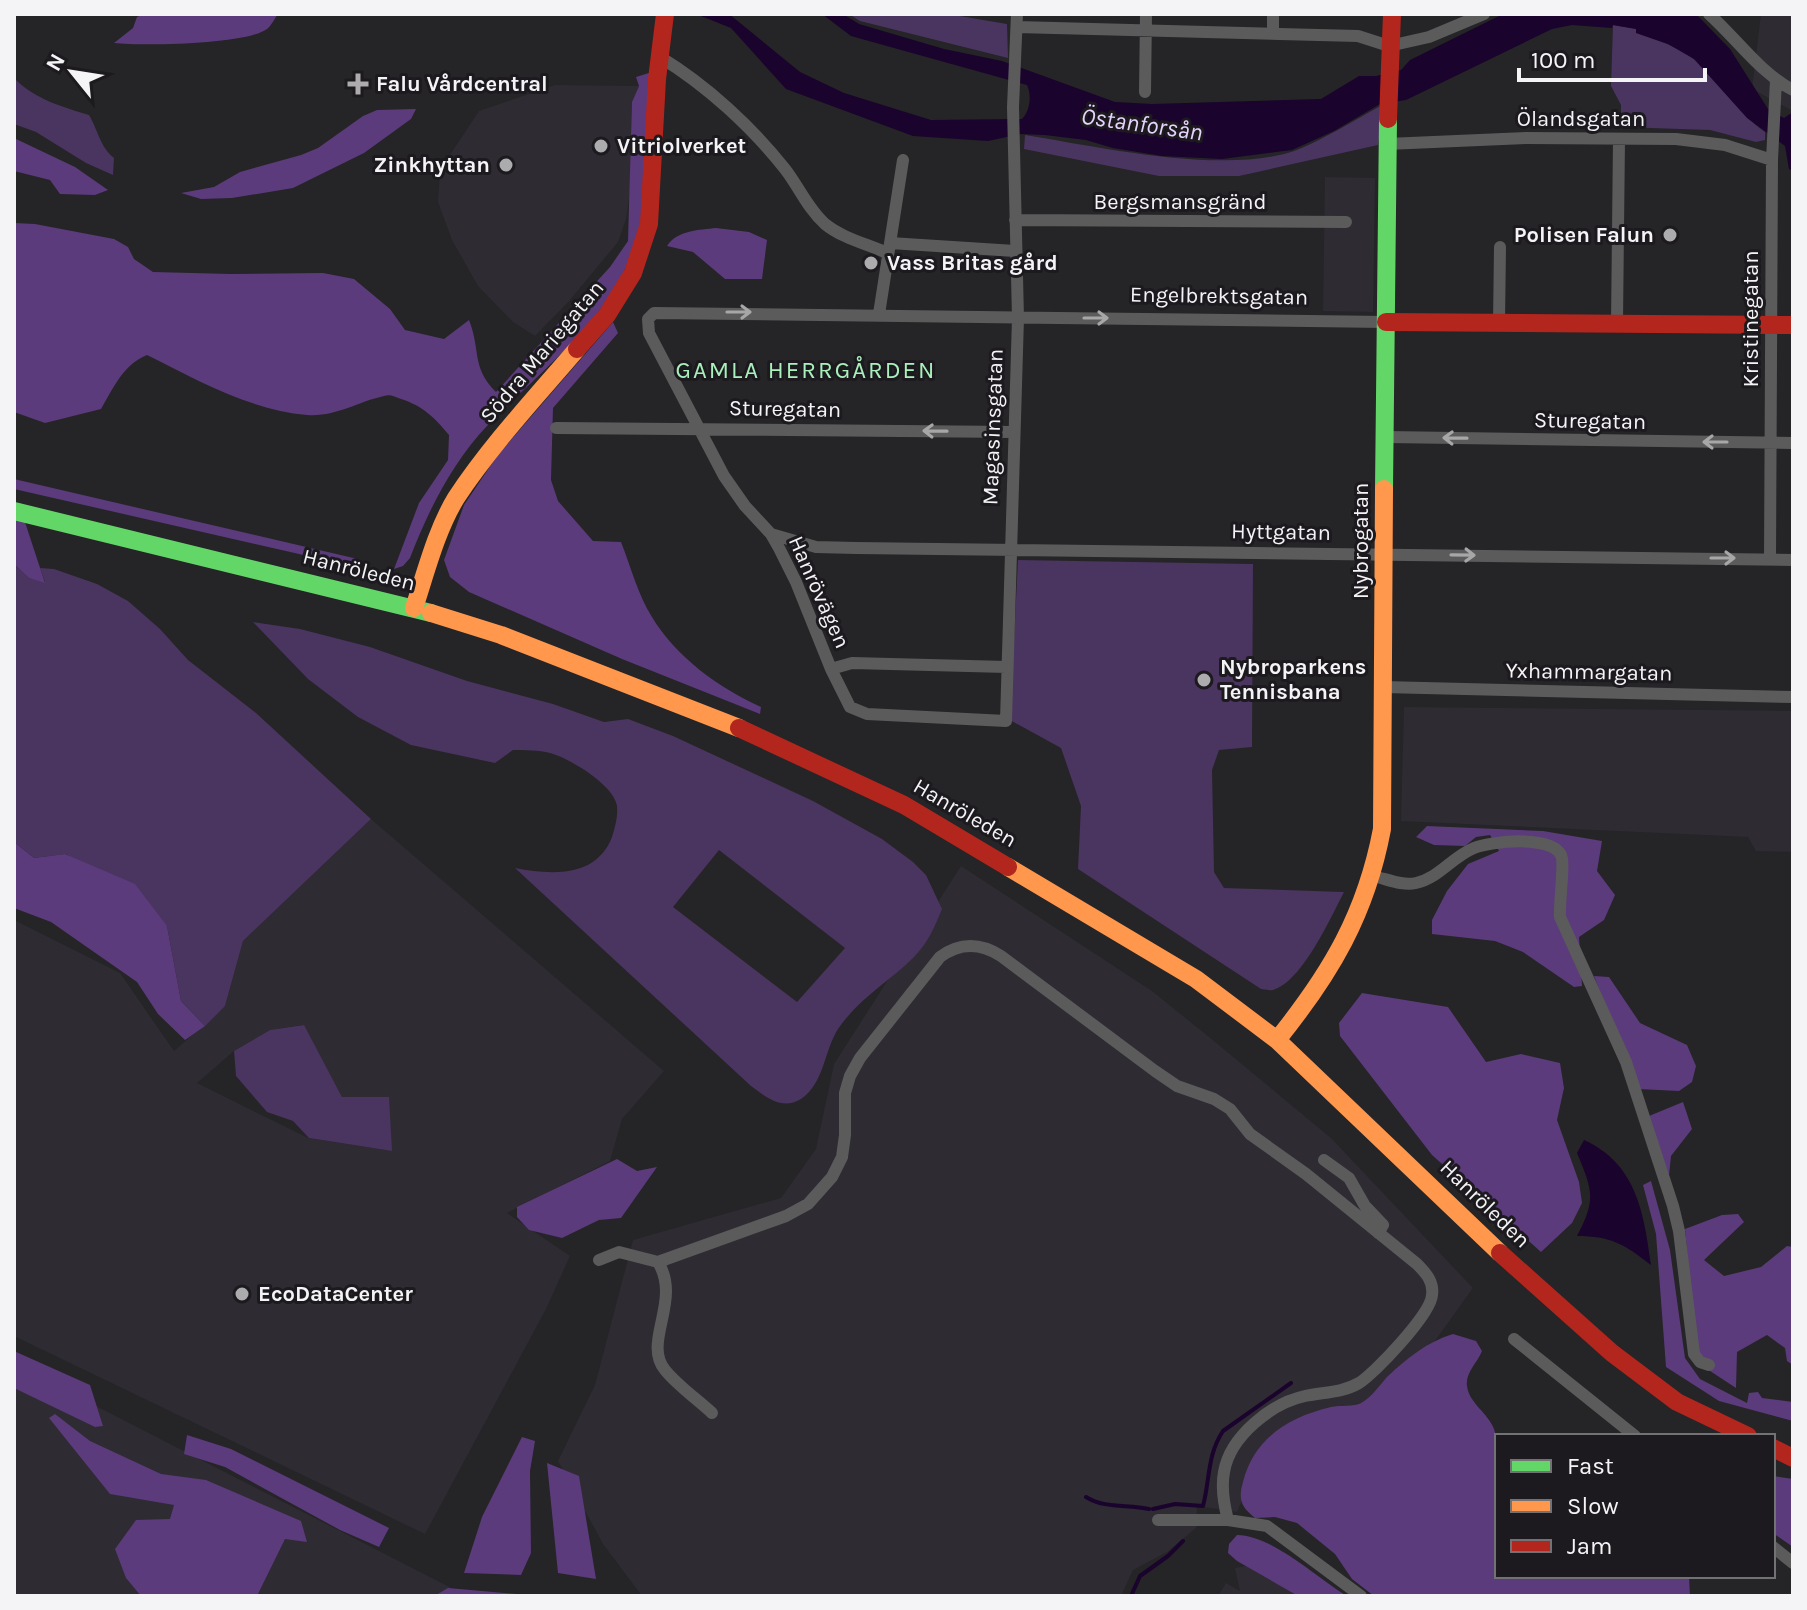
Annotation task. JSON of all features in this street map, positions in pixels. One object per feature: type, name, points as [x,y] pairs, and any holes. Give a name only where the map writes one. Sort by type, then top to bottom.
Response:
[{"type":"main road","name":"Södra Mariegatan","points":[[414,608],[442,526],[456,499],[508,429],[607,315],[633,273],[649,224],[665,14]]},
{"type":"main road","name":"Nybrogatan","points":[[1277,1040],[1334,966],[1356,925],[1373,876],[1382,829],[1387,144],[1392,14]]},
{"type":"main road","name":"Engelbrektsgatan","points":[[1386,322],[1793,325]]},
{"type":"main road","name":"Hanröleden","points":[[14,511],[414,608],[501,635],[719,720],[904,805],[1196,979],[1277,1040],[1504,1257],[1612,1353],[1677,1402],[1747,1434]]},
{"type":"main road","points":[[1775,1449],[1793,1458]]},
{"type":"street","points":[[1145,92],[1146,14]]},
{"type":"street","points":[[1273,14],[1273,33]]},
{"type":"street","points":[[1017,21],[1358,36],[1389,46],[1429,37],[1484,14]]},
{"type":"street","points":[[1709,14],[1776,80],[1793,90]]},
{"type":"street","name":"Magasinsgatan","points":[[1006,721],[1018,318],[1013,116],[1017,21]]},
{"type":"street","points":[[660,57],[678,68],[755,136],[785,169],[825,223],[837,232],[888,248],[1015,251]]},
{"type":"street","name":"Kristinegatan","points":[[1770,559],[1772,142],[1776,80]]},
{"type":"street","name":"Ölandsgatan","points":[[1387,144],[1526,138],[1701,141],[1772,160]]},
{"type":"street","points":[[1617,323],[1619,139]]},
{"type":"street","points":[[879,314],[903,160]]},
{"type":"street","name":"Bergsmansgränd","points":[[1015,220],[1346,222]]},
{"type":"street","points":[[1499,323],[1500,247]]},
{"type":"street","name":"Engelbrektsgatan","points":[[648,319],[657,312],[1386,322]]},
{"type":"street","name":"Hanrövägen","points":[[648,319],[649,333],[696,427],[733,490],[771,534],[796,582],[846,703],[860,712],[1006,721]]},
{"type":"street","name":"Sturegatan","points":[[556,428],[1013,432]]},
{"type":"street","name":"Sturegatan","points":[[1386,437],[1793,443]]},
{"type":"street","name":"Hyttgatan","points":[[771,534],[816,547],[1793,560]]},
{"type":"street","points":[[831,669],[852,663],[1007,667]]},
{"type":"street","name":"Yxhammargatan","points":[[1383,687],[1793,697]]},
{"type":"street","points":[[1373,876],[1402,884],[1415,883],[1432,877],[1475,847],[1494,844],[1540,842],[1560,854],[1563,863],[1560,917],[1618,1044],[1635,1089],[1679,1231],[1694,1354],[1700,1362],[1709,1365]]},
{"type":"street","points":[[599,1260],[619,1252],[658,1262],[786,1216],[817,1196],[842,1157],[845,1093],[854,1067],[934,963],[947,952],[969,945],[994,951],[1177,1086],[1220,1102],[1230,1109],[1250,1134],[1306,1174],[1425,1272],[1432,1288],[1431,1304],[1418,1323],[1364,1379],[1351,1387],[1303,1396],[1282,1404],[1242,1437],[1233,1448],[1224,1471],[1223,1500],[1228,1520]]},
{"type":"street","points":[[1324,1160],[1349,1178],[1365,1206],[1383,1225],[1378,1233]]},
{"type":"street","points":[[658,1262],[666,1274],[667,1299],[657,1340],[660,1360],[664,1369],[712,1413]]},
{"type":"street","points":[[1514,1339],[1633,1434]]},
{"type":"street","points":[[1158,1520],[1228,1520],[1267,1526],[1361,1596]]},
{"type":"street","points":[[1775,1549],[1793,1563]]},
{"type":"shaded area","points":[[144,14],[278,14],[267,29],[238,38],[169,44],[114,43],[133,28],[137,17]]},
{"type":"shaded area","points":[[849,14],[948,14],[1007,24],[1008,58],[860,21]]},
{"type":"shaded area","points":[[1761,14],[1793,14],[1793,111],[1752,89]]},
{"type":"shaded area","points":[[1613,25],[1637,29],[1637,33],[1688,54],[1765,132],[1765,140],[1756,142],[1710,130],[1621,127],[1621,105],[1611,86]]},
{"type":"shaded area","points":[[652,72],[645,199],[634,248],[624,271],[580,334],[474,440],[442,488],[410,558],[403,566],[394,569],[419,503],[448,460],[449,435],[428,413],[409,402],[386,395],[327,414],[286,412],[224,392],[147,355],[125,371],[101,409],[45,423],[14,412],[14,223],[114,239],[128,247],[134,259],[153,272],[323,273],[354,279],[390,309],[405,330],[444,339],[469,320],[483,374],[496,392],[610,267],[628,241],[632,102],[639,86],[636,77]]},
{"type":"shaded area","points":[[14,78],[40,97],[89,115],[102,144],[114,158],[113,175],[86,163],[36,132],[14,124]]},
{"type":"shaded area","points":[[555,85],[639,86],[632,102],[630,192],[626,219],[618,242],[535,336],[513,322],[478,286],[452,240],[438,202],[440,170],[479,111]]},
{"type":"shaded area","points":[[1384,104],[1378,145],[1239,176],[1159,176],[1024,149],[1025,135],[1159,156],[1230,160],[1262,158],[1302,148]]},
{"type":"shaded area","points":[[416,109],[411,119],[364,153],[293,188],[232,198],[201,199],[181,193],[214,187],[240,172],[318,148],[363,116],[377,110]]},
{"type":"shaded area","points":[[14,138],[75,167],[108,190],[95,195],[60,194],[50,180],[14,171]]},
{"type":"shaded area","points":[[1325,177],[1375,178],[1373,312],[1323,311]]},
{"type":"shaded area","points":[[716,228],[749,232],[767,240],[762,279],[725,279],[693,252],[667,246],[683,234]]},
{"type":"shaded area","points":[[613,322],[618,333],[553,408],[551,480],[558,501],[593,541],[621,542],[643,600],[662,632],[700,670],[761,707],[760,714],[622,659],[469,592],[450,577],[444,560],[464,505],[497,456]]},
{"type":"shaded area","points":[[14,479],[362,560],[356,567],[14,489]]},
{"type":"shaded area","points":[[14,514],[23,516],[45,583],[29,578],[14,564]]},
{"type":"shaded area","points":[[1018,560],[1253,564],[1252,747],[1219,750],[1212,770],[1214,872],[1224,888],[1344,892],[1305,962],[1284,985],[1272,990],[1261,989],[1078,869],[1081,806],[1061,748],[1010,720]]},
{"type":"shaded area","points":[[14,564],[29,578],[45,582],[40,568],[54,569],[97,584],[128,601],[160,629],[188,660],[256,713],[371,819],[243,941],[225,1006],[205,1026],[181,1001],[167,926],[66,854],[34,858],[14,842]]},
{"type":"shaded area","points":[[253,622],[300,629],[370,647],[467,681],[553,704],[604,722],[628,719],[673,736],[813,801],[882,839],[926,875],[942,909],[919,952],[856,1008],[838,1029],[809,1093],[787,1104],[774,1101],[751,1086],[515,868],[544,872],[571,870],[584,867],[605,850],[615,826],[617,806],[599,781],[568,760],[545,752],[513,750],[495,763],[411,745],[358,717],[308,679]],"holes":[[[719,850],[845,948],[797,1002],[673,907]]]},
{"type":"shaded area","points":[[1404,707],[1793,711],[1793,852],[1756,851],[1748,837],[1401,821]]},
{"type":"shaded area","points":[[371,819],[664,1071],[622,1119],[610,1161],[507,1213],[570,1256],[546,1309],[425,1534],[14,1336],[14,920],[120,973],[174,1051],[225,1006],[243,941]],"holes":[[[303,1025],[342,1097],[392,1151],[308,1138],[197,1083],[234,1051],[270,1030]]]},
{"type":"shaded area","points":[[1427,826],[1543,831],[1602,841],[1597,871],[1615,895],[1604,920],[1579,937],[1582,986],[1574,987],[1523,952],[1495,941],[1432,934],[1432,920],[1447,891],[1468,864],[1499,851],[1490,835],[1476,837],[1465,846],[1434,845],[1416,837]]},
{"type":"shaded area","points":[[14,842],[34,858],[65,854],[135,884],[167,926],[181,1001],[205,1026],[185,1040],[158,1014],[137,982],[51,922],[14,908]]},
{"type":"shaded area","points":[[961,866],[1152,991],[1214,1041],[1331,1138],[1473,1288],[1432,1345],[1368,1401],[1299,1419],[1263,1451],[1237,1512],[1197,1506],[1196,1528],[1167,1552],[1133,1570],[1121,1596],[642,1596],[603,1544],[558,1461],[595,1385],[633,1240],[781,1198],[816,1149],[834,1064]]},
{"type":"shaded area","points":[[1594,976],[1609,977],[1640,1023],[1687,1045],[1696,1066],[1692,1082],[1679,1091],[1638,1089]]},
{"type":"shaded area","points":[[1362,993],[1448,1007],[1486,1062],[1521,1054],[1560,1063],[1564,1088],[1557,1120],[1579,1182],[1582,1203],[1572,1223],[1541,1252],[1432,1155],[1340,1036],[1339,1023]]},
{"type":"shaded area","points":[[304,1025],[342,1097],[389,1097],[392,1151],[309,1138],[293,1121],[267,1112],[236,1076],[234,1051],[270,1030]]},
{"type":"shaded area","points":[[1683,1102],[1692,1129],[1671,1156],[1669,1176],[1649,1116]]},
{"type":"shaded area","points":[[617,1159],[637,1171],[657,1167],[621,1218],[599,1220],[562,1238],[529,1230],[517,1217],[517,1207]]},
{"type":"shaded area","points":[[1651,1181],[1670,1250],[1685,1358],[1700,1379],[1747,1403],[1749,1393],[1758,1392],[1762,1398],[1793,1402],[1793,1421],[1719,1401],[1666,1367],[1656,1234],[1643,1185]]},
{"type":"shaded area","points":[[1738,1214],[1744,1222],[1704,1260],[1724,1276],[1761,1267],[1787,1246],[1793,1247],[1793,1365],[1787,1361],[1785,1348],[1767,1335],[1737,1352],[1736,1388],[1707,1369],[1697,1354],[1685,1229],[1722,1215]]},
{"type":"shaded area","points":[[1453,1334],[1476,1341],[1482,1351],[1470,1372],[1467,1386],[1471,1398],[1496,1434],[1495,1578],[1689,1578],[1690,1596],[1374,1596],[1352,1579],[1335,1554],[1297,1523],[1275,1517],[1255,1518],[1247,1510],[1241,1493],[1248,1467],[1255,1453],[1275,1432],[1316,1411],[1361,1403],[1410,1357]]},
{"type":"shaded area","points":[[14,1351],[90,1385],[103,1426],[95,1427],[14,1388]]},
{"type":"shaded area","points":[[14,1364],[467,1596],[14,1596]]},
{"type":"shaded area","points":[[55,1414],[90,1441],[161,1474],[206,1480],[301,1521],[307,1542],[285,1539],[257,1596],[141,1596],[126,1578],[115,1549],[136,1520],[170,1519],[174,1505],[110,1494],[49,1418]]},
{"type":"shaded area","points":[[187,1435],[231,1449],[389,1528],[379,1547],[340,1530],[225,1467],[184,1454]]},
{"type":"shaded area","points":[[522,1437],[535,1441],[530,1471],[531,1553],[521,1575],[464,1573],[482,1517]]},
{"type":"shaded area","points":[[547,1463],[579,1476],[596,1579],[558,1573]]},
{"type":"shaded area","points":[[1775,1476],[1793,1479],[1793,1547],[1775,1534]]},
{"type":"shaded area","points":[[1237,1535],[1265,1542],[1347,1596],[1298,1596],[1228,1553],[1229,1544]]},
{"type":"shaded area","points":[[1246,1566],[1298,1596],[1218,1596],[1226,1583],[1240,1591],[1235,1568]]},
{"type":"shaded area","points":[[448,1588],[528,1595],[527,1596],[417,1595],[436,1595]]},
{"type":"water","name":"Östanforsån","points":[[696,14],[729,14],[800,72],[844,93],[931,120],[1022,119],[1028,107],[1029,89],[1027,85],[851,36],[822,14],[843,14],[859,24],[944,49],[1002,61],[1115,102],[1152,104],[1321,99],[1359,76],[1376,76],[1401,70],[1410,60],[1503,14],[1696,14],[1730,49],[1768,109],[1784,118],[1793,112],[1793,171],[1789,169],[1785,146],[1747,118],[1694,59],[1668,44],[1636,33],[1636,29],[1613,25],[1612,28],[1572,25],[1552,29],[1406,100],[1380,104],[1334,131],[1292,150],[1222,159],[1162,156],[1045,135],[1020,134],[988,141],[913,136],[786,89],[731,28]]},
{"type":"water","points":[[1584,1140],[1616,1162],[1627,1177],[1641,1209],[1651,1265],[1617,1243],[1577,1236],[1590,1204],[1589,1186],[1577,1153]]},
{"type":"waterway","points":[[1153,1509],[1175,1504],[1203,1506],[1211,1458],[1223,1431],[1291,1383]]},
{"type":"waterway","points":[[1086,1497],[1109,1505],[1149,1509]]},
{"type":"waterway","points":[[1131,1596],[1140,1576],[1183,1541]]},
{"type":"traffic: fast","points":[[1384,489],[1388,119]]},
{"type":"traffic: fast","points":[[14,511],[431,613]]},
{"type":"traffic: slow","points":[[414,608],[437,538],[456,498],[499,440],[577,349]]},
{"type":"traffic: slow","points":[[1277,1040],[1314,991],[1344,941],[1366,888],[1382,829],[1384,489]]},
{"type":"traffic: slow","points":[[431,613],[501,635],[739,728]]},
{"type":"traffic: slow","points":[[1008,867],[1196,979],[1277,1040],[1500,1253]]},
{"type":"traffic: jam","points":[[577,349],[607,315],[633,273],[649,224],[657,79],[665,14]]},
{"type":"traffic: jam","points":[[1388,119],[1392,14]]},
{"type":"traffic: jam","points":[[1386,322],[1793,325]]},
{"type":"traffic: jam","points":[[739,728],[904,805],[1008,867]]},
{"type":"traffic: jam","points":[[1500,1253],[1612,1353],[1677,1402],[1744,1434]]},
{"type":"traffic: jam","points":[[1775,1449],[1793,1458]]},
{"type":"place","name":"Falu Vårdcentral","points":[[358,84]]},
{"type":"place","name":"Vitriolverket","points":[[601,146]]},
{"type":"place","name":"Zinkhyttan","points":[[506,165]]},
{"type":"place","name":"Polisen Falun","points":[[1670,235]]},
{"type":"place","name":"Vass Britas gård","points":[[871,263]]},
{"type":"place","name":"Nybroparkens Tennisbana","points":[[1204,680]]},
{"type":"place","name":"EcoDataCenter","points":[[242,1294]]},
{"type":"district","name":"GAMLA HERRGÅRDEN","points":[[806,370]]}]
